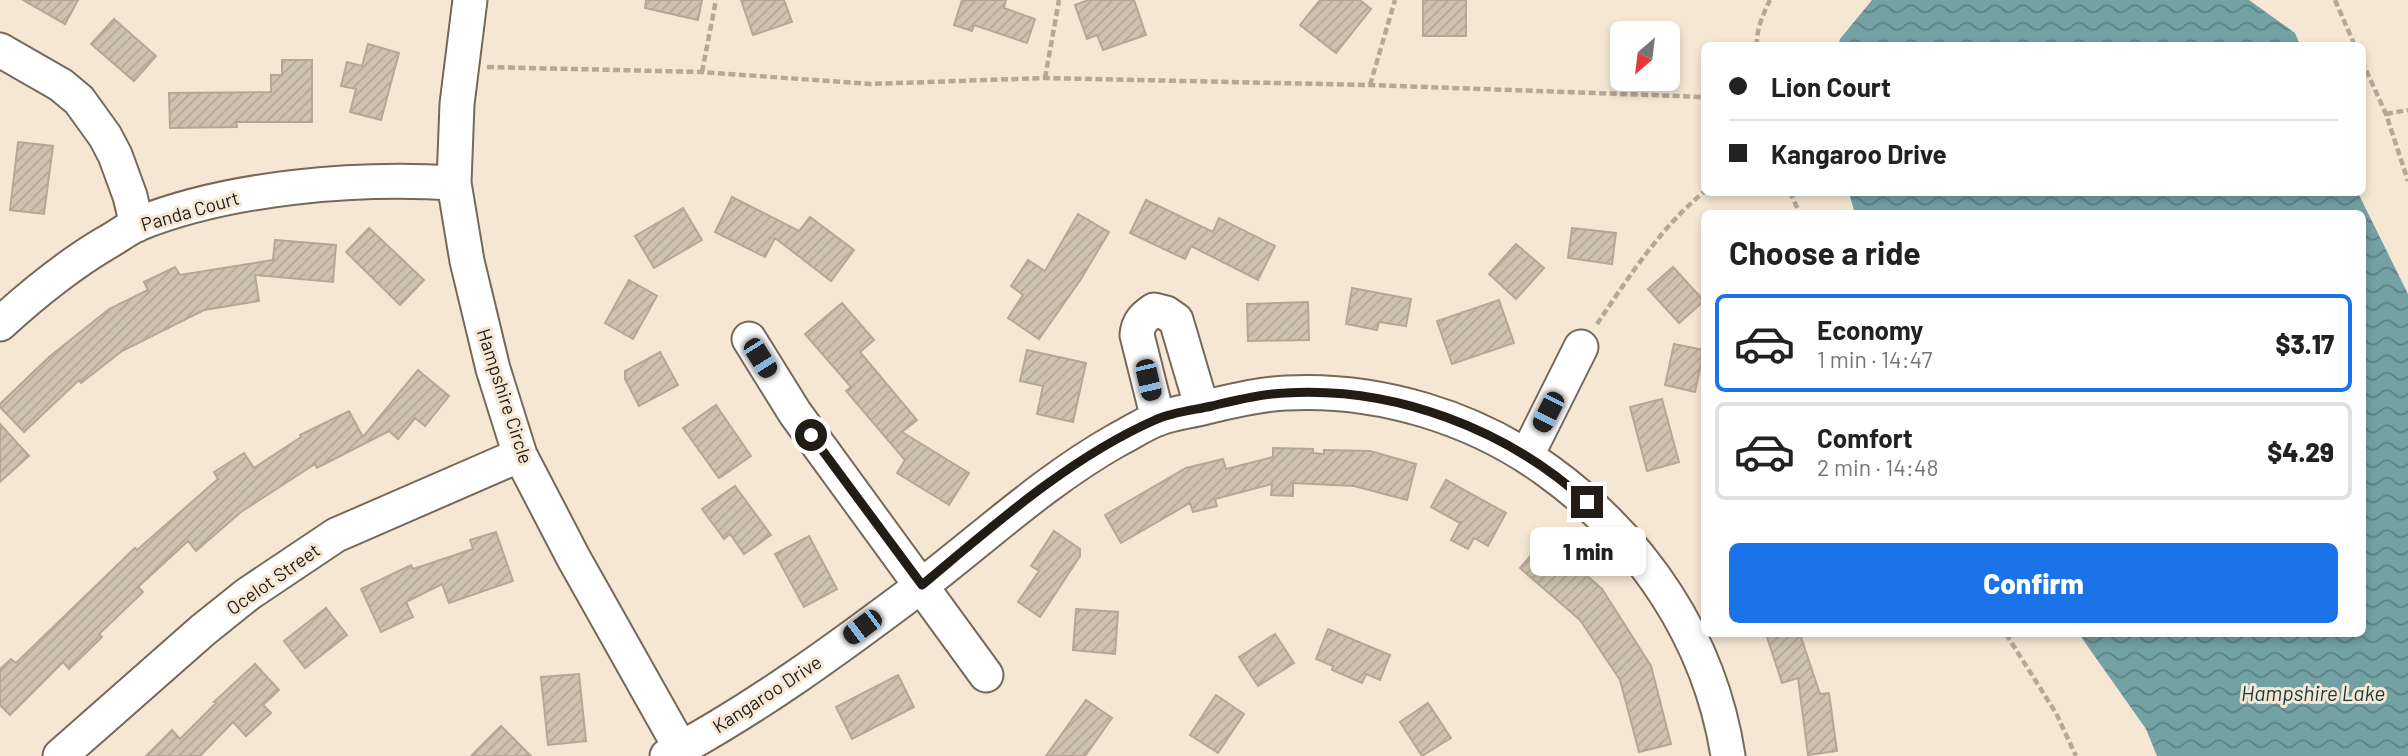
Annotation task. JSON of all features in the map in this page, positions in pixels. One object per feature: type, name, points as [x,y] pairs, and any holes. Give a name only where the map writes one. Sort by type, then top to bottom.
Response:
[{"type":"street","name":"Hampshire Circle","points":[[470,0],[462,66],[454,183],[460,228],[493,369],[520,455],[678,754]]},
{"type":"street","points":[[0,50],[61,85],[79,100],[105,136],[115,156],[130,196],[137,225]]},
{"type":"street","name":"Panda Court","points":[[0,324],[41,287],[84,256],[137,225],[216,200],[273,190],[409,180],[454,183]]},
{"type":"street","points":[[1157,419],[1137,335],[1144,317],[1154,310],[1166,313],[1176,320],[1202,408]]},
{"type":"street","points":[[749,339],[795,413],[986,675]]},
{"type":"street","points":[[1527,455],[1581,347]]},
{"type":"street","name":"Kangaroo Drive","points":[[678,754],[806,670],[922,585],[1045,487],[1099,450],[1157,419],[1202,408],[1284,393],[1337,393],[1372,397],[1461,423],[1527,455],[1571,488],[1618,531],[1643,559],[1666,592],[1698,648],[1716,698],[1728,756]]},
{"type":"street","name":"Ocelot Street","points":[[60,756],[248,594],[336,535],[520,455]]},
{"type":"path","points":[[702,72],[716,0]]},
{"type":"path","points":[[1045,78],[1059,0]]},
{"type":"path","points":[[1370,85],[1395,0]]},
{"type":"path","points":[[1757,42],[1763,14],[1770,0]]},
{"type":"path","points":[[2335,0],[2354,42]]},
{"type":"path","points":[[462,66],[702,72],[870,84],[1045,78],[1370,85],[1701,97]]},
{"type":"path","points":[[2366,70],[2386,114],[2408,181]]},
{"type":"path","points":[[2386,114],[2408,110]]},
{"type":"path","points":[[1581,347],[1629,276],[1688,206],[1701,195]]},
{"type":"path","points":[[2008,637],[2056,713],[2076,756]]},
{"type":"water","points":[[1872,0],[2249,0],[2295,33],[2299,42],[1839,42]]},
{"type":"water","name":"Hampshire Lake","points":[[1850,196],[2359,196],[2408,294],[2408,756],[2157,756],[2146,729],[2081,637],[2366,637],[2366,210],[1854,210]]},
{"type":"building","points":[[23,0],[78,0],[65,24]]},
{"type":"building","points":[[646,0],[702,0],[698,20],[645,8]]},
{"type":"building","points":[[741,0],[784,0],[792,22],[753,35]]},
{"type":"building","points":[[962,0],[1006,0],[1004,8],[1035,19],[1027,43],[974,25],[972,31],[954,25]]},
{"type":"building","points":[[1088,0],[1134,0],[1146,35],[1103,50],[1097,35],[1087,39],[1075,5]]},
{"type":"building","points":[[1320,0],[1360,0],[1371,9],[1336,53],[1300,25]]},
{"type":"building","points":[[1423,0],[1466,0],[1466,36],[1423,36]]},
{"type":"building","points":[[114,19],[156,56],[134,81],[91,44]]},
{"type":"building","points":[[368,44],[399,53],[381,120],[350,112],[356,89],[341,86],[347,62],[362,66]]},
{"type":"building","points":[[282,60],[312,60],[312,122],[236,122],[237,127],[170,128],[169,93],[271,92],[271,75],[282,75]]},
{"type":"building","points":[[18,142],[53,146],[44,214],[10,210]]},
{"type":"building","points":[[732,197],[799,231],[810,217],[854,250],[831,281],[775,238],[765,257],[715,232]]},
{"type":"building","points":[[1146,200],[1213,232],[1219,218],[1275,246],[1258,280],[1191,246],[1185,259],[1130,233]]},
{"type":"building","points":[[683,208],[702,240],[654,268],[635,236]]},
{"type":"building","points":[[1078,214],[1109,232],[1081,279],[1039,339],[1008,318],[1023,295],[1011,286],[1028,260],[1045,271]]},
{"type":"building","points":[[369,228],[424,280],[400,305],[346,252]]},
{"type":"building","points":[[1572,228],[1616,233],[1612,264],[1568,258]]},
{"type":"building","points":[[275,240],[336,245],[333,282],[255,275],[259,301],[204,310],[122,351],[81,383],[79,380],[24,432],[0,407],[49,357],[109,309],[148,290],[144,282],[175,267],[180,275],[273,260]]},
{"type":"building","points":[[1516,244],[1544,268],[1516,299],[1489,274]]},
{"type":"building","points":[[1673,267],[1701,298],[1701,304],[1679,323],[1648,289]]},
{"type":"building","points":[[629,280],[657,296],[633,339],[605,323]]},
{"type":"building","points":[[1352,288],[1411,299],[1406,326],[1379,322],[1377,330],[1346,324]]},
{"type":"building","points":[[1499,300],[1514,343],[1452,364],[1437,321]]},
{"type":"building","points":[[1308,302],[1309,340],[1248,341],[1247,304]]},
{"type":"building","points":[[842,303],[874,340],[860,352],[917,420],[902,432],[969,473],[949,505],[897,473],[905,460],[846,391],[851,387],[805,334]]},
{"type":"building","points":[[1674,344],[1701,349],[1695,392],[1665,385]]},
{"type":"building","points":[[1027,350],[1086,363],[1073,422],[1037,414],[1043,386],[1020,381]]},
{"type":"building","points":[[660,352],[678,385],[639,406],[625,379],[625,371]]},
{"type":"building","points":[[418,370],[449,396],[425,426],[415,418],[398,439],[389,431],[317,468],[315,464],[241,512],[196,551],[188,541],[138,587],[143,592],[99,634],[102,637],[69,669],[63,662],[10,715],[0,705],[0,669],[11,659],[16,663],[135,548],[137,550],[218,479],[214,472],[244,453],[254,468],[301,437],[300,435],[349,411],[363,437]]},
{"type":"building","points":[[1662,399],[1679,462],[1647,471],[1630,407]]},
{"type":"building","points":[[716,405],[751,456],[719,478],[683,428]]},
{"type":"building","points":[[0,424],[29,456],[0,482]]},
{"type":"building","points":[[1273,448],[1313,449],[1313,453],[1324,454],[1324,450],[1370,451],[1416,464],[1407,500],[1354,486],[1293,483],[1293,496],[1271,495],[1272,484],[1215,499],[1217,506],[1193,512],[1190,503],[1121,543],[1105,515],[1186,468],[1223,459],[1226,469],[1273,457]]},
{"type":"building","points":[[1446,480],[1506,513],[1488,546],[1474,538],[1468,549],[1451,540],[1460,523],[1431,507]]},
{"type":"building","points":[[735,486],[771,535],[744,554],[730,534],[724,539],[702,509]]},
{"type":"building","points":[[1054,531],[1080,549],[1080,556],[1040,617],[1018,602],[1039,571],[1031,566]]},
{"type":"building","points":[[496,532],[513,581],[449,603],[442,584],[406,602],[413,617],[381,632],[361,589],[411,565],[413,569],[473,549],[470,540]]},
{"type":"building","points":[[809,536],[837,589],[804,607],[775,554]]},
{"type":"building","points":[[1545,539],[1602,589],[1651,666],[1671,744],[1639,752],[1620,680],[1580,620],[1520,568]]},
{"type":"building","points":[[326,608],[347,635],[305,668],[284,641]]},
{"type":"building","points":[[1076,609],[1118,612],[1115,654],[1073,650]]},
{"type":"building","points":[[1328,629],[1390,655],[1380,680],[1366,674],[1362,683],[1332,670],[1333,666],[1316,659]]},
{"type":"building","points":[[1275,634],[1294,663],[1258,686],[1239,657]]},
{"type":"building","points":[[1767,637],[1801,637],[1820,694],[1829,693],[1837,751],[1808,755],[1798,678],[1782,683]]},
{"type":"building","points":[[255,664],[279,690],[263,705],[271,713],[246,736],[233,722],[200,756],[146,756],[172,730],[180,739],[216,703],[214,702]]},
{"type":"building","points":[[579,674],[586,741],[548,745],[541,677]]},
{"type":"building","points":[[898,675],[914,707],[852,739],[836,707]]},
{"type":"building","points":[[1216,695],[1244,714],[1218,753],[1190,735]]},
{"type":"building","points":[[1086,700],[1112,718],[1085,756],[1046,756]]},
{"type":"building","points":[[1428,703],[1451,738],[1422,756],[1400,722]]},
{"type":"building","points":[[501,726],[531,756],[471,756]]},
{"type":"route","points":[[811,435],[872,521],[922,585],[1045,487],[1099,450],[1128,434],[1157,419],[1228,402],[1284,393],[1372,397],[1442,416],[1527,455],[1587,502]]}]
